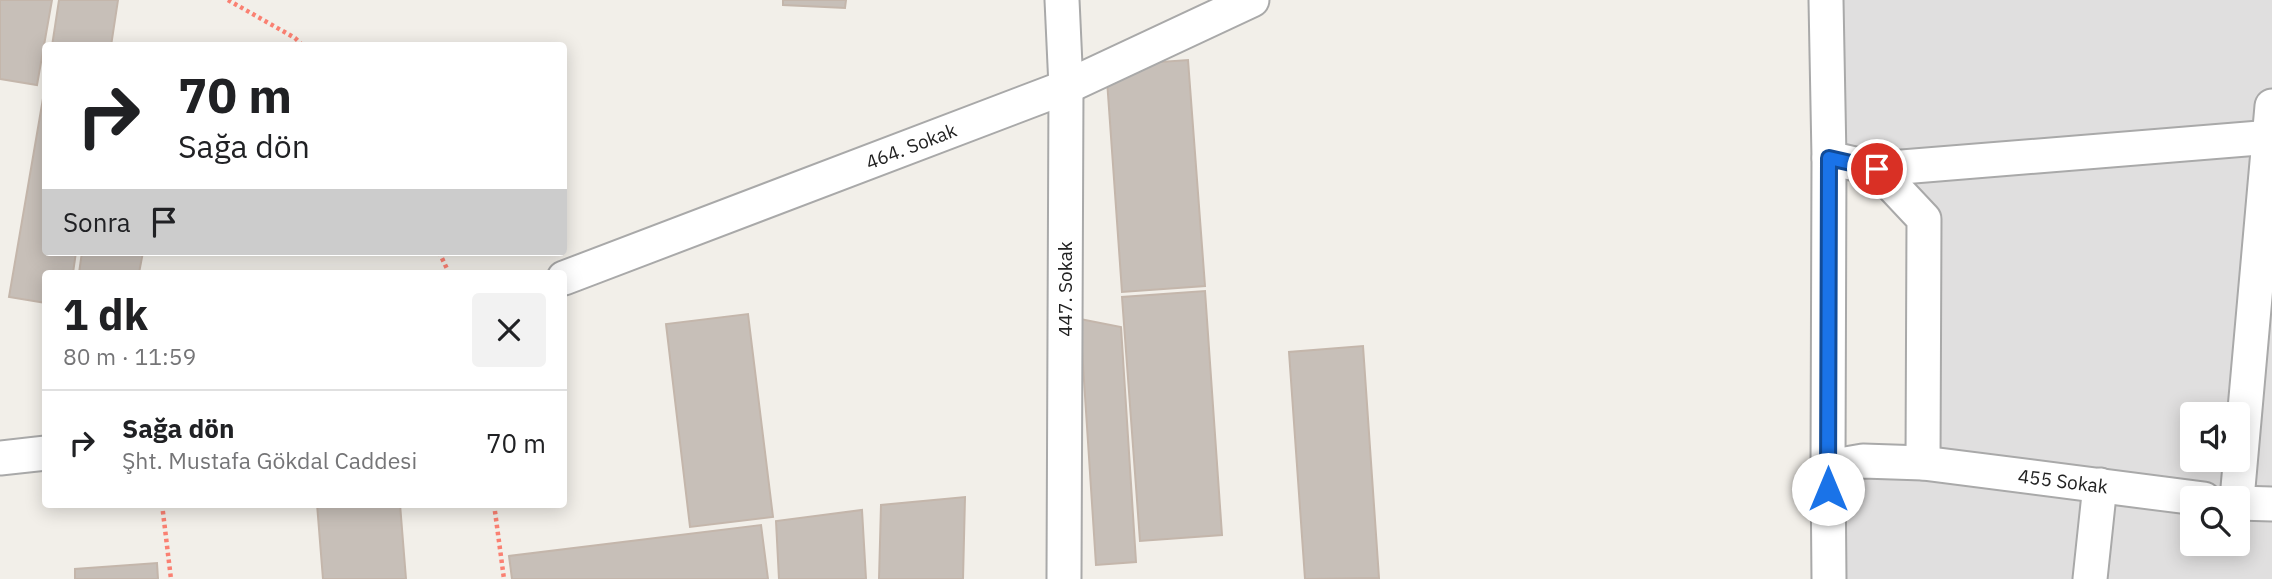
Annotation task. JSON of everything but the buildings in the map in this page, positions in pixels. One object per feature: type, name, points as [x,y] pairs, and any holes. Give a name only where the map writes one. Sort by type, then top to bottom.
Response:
[{"type":"street","name":"447. Sokak","points":[[1062,0],[1066,88],[1064,579]]},
{"type":"street","name":"464. Sokak","points":[[567,277],[1066,88],[1252,0]]},
{"type":"street","points":[[1826,0],[1829,158],[1829,579]]},
{"type":"street","points":[[1829,158],[1877,169],[2271,127],[2239,486]]},
{"type":"street","points":[[1877,169],[1924,219],[1923,463]]},
{"type":"street","points":[[0,458],[42,453]]},
{"type":"street","name":"455 Sokak","points":[[1828,467],[1863,461],[1923,463],[2180,496]]},
{"type":"street","points":[[2090,579],[2100,485]]},
{"type":"street","points":[[2250,502],[2272,504]]},
{"type":"path","points":[[228,0],[299,42]]},
{"type":"path","points":[[162,508],[171,579]]},
{"type":"path","points":[[495,508],[504,579]]},
{"type":"shaded area","points":[[1826,0],[2272,0],[2272,579],[1829,579],[1828,467],[1922,463],[1924,219],[1829,158]]},
{"type":"route","points":[[1828,489],[1829,158],[1877,169]]}]
